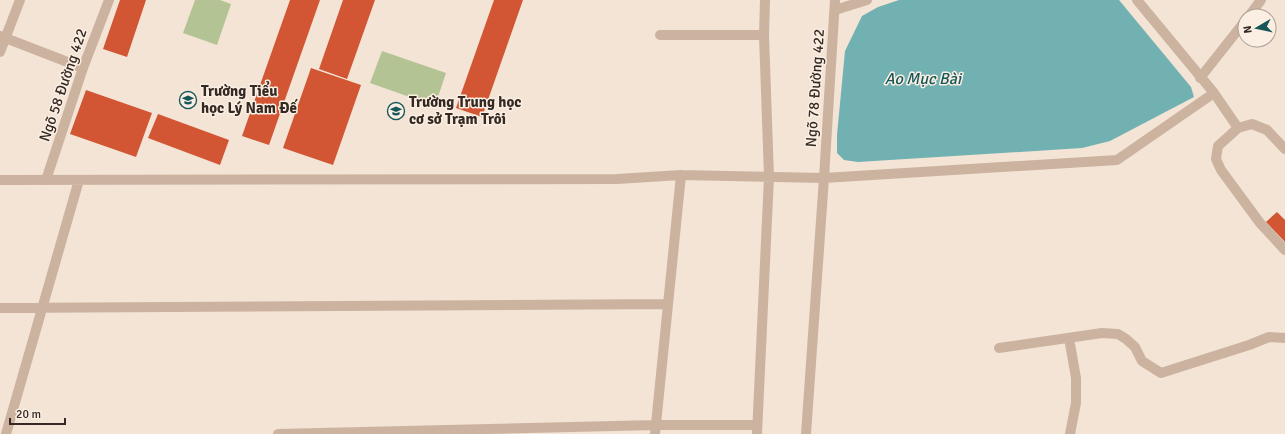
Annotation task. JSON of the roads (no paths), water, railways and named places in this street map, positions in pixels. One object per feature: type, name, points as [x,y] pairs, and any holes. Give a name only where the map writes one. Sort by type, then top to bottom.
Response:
[{"type":"street","points":[[0,52],[3,36],[20,0]]},
{"type":"street","name":"Ngõ 58 Đường 422","points":[[46,180],[83,68],[109,0]]},
{"type":"street","points":[[278,434],[656,429],[757,430],[769,177],[764,35],[765,0]]},
{"type":"street","points":[[835,5],[867,0]]},
{"type":"street","points":[[1137,0],[1200,78],[1214,93],[1238,128]]},
{"type":"street","name":"Ngõ 78 Đường 422","points":[[806,434],[835,5]]},
{"type":"street","points":[[1200,78],[1237,31]]},
{"type":"street","points":[[660,35],[764,35]]},
{"type":"street","name":"Ngõ 58 Đường 422","points":[[3,36],[83,68]]},
{"type":"street","points":[[0,180],[617,179],[681,175],[824,178],[1117,160],[1214,93]]},
{"type":"street","points":[[1285,149],[1267,130],[1252,124],[1238,128],[1218,146],[1216,159],[1221,170],[1260,223],[1285,250]]},
{"type":"street","points":[[656,429],[681,175]]},
{"type":"street","points":[[6,434],[79,180]]},
{"type":"street","points":[[0,308],[668,304]]},
{"type":"street","points":[[999,348],[1102,333],[1118,334],[1126,338],[1135,347],[1142,361],[1161,373],[1249,345],[1269,337],[1285,338]]},
{"type":"street","points":[[1069,338],[1076,378],[1076,403],[1070,434]]},
{"type":"water","name":"Ao Mục Bài","points":[[899,0],[1119,0],[1191,87],[1194,97],[1110,141],[1082,148],[858,162],[844,160],[837,153],[837,135],[845,51],[862,16],[878,7]]},
{"type":"place","name":"Trường Tiểu học Lý Nam Đế","points":[[188,100]]},
{"type":"place","name":"Trường Trung học cơ sở Trạm Trôi","points":[[396,111]]}]
